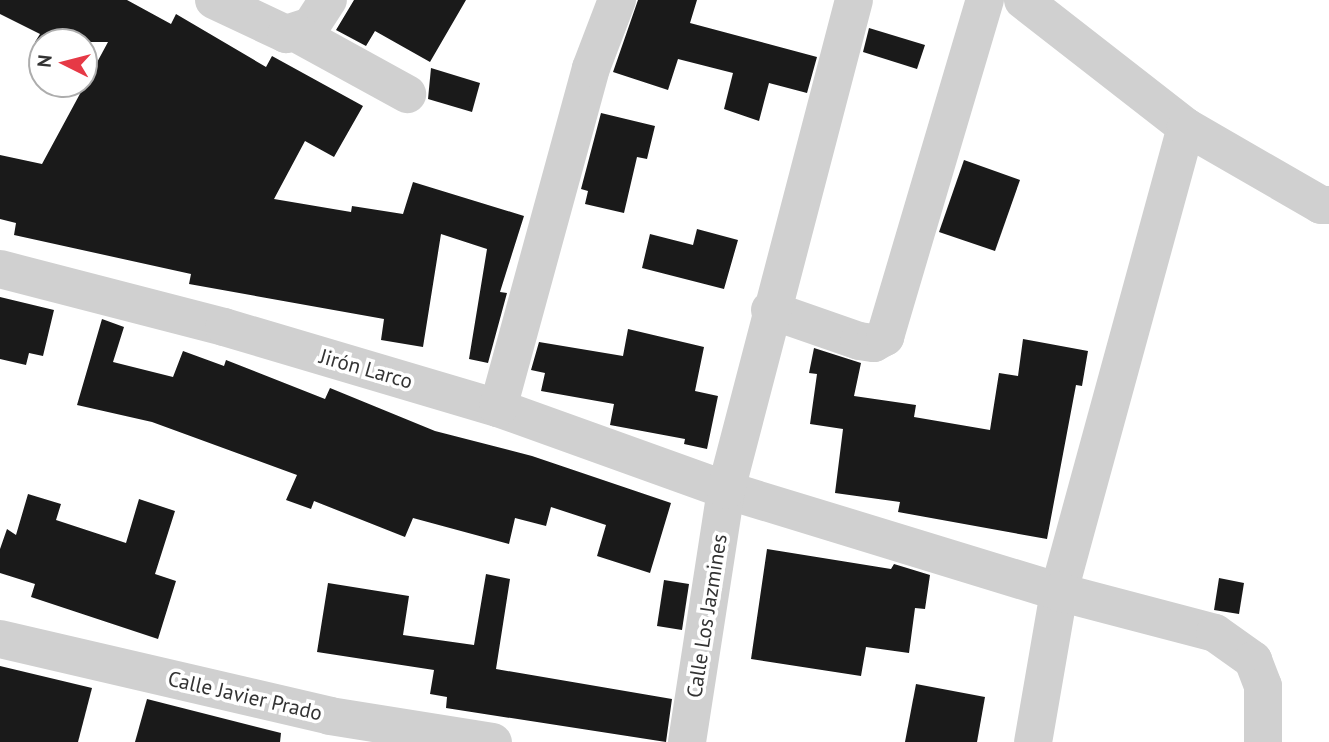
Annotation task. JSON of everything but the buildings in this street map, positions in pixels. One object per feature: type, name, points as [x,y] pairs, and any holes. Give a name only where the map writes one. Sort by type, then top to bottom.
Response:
[{"type":"street","points":[[214,0],[286,34],[311,26],[328,0]]},
{"type":"street","points":[[498,408],[591,68],[617,0]]},
{"type":"street","name":"Calle Los Jazmines","points":[[687,742],[726,490],[770,310],[854,0]]},
{"type":"street","points":[[770,310],[859,341],[874,343],[886,337],[985,0]]},
{"type":"street","points":[[1023,0],[1186,127],[1321,205],[1329,205]]},
{"type":"street","points":[[296,33],[407,94]]},
{"type":"street","points":[[1034,742],[1059,592],[1186,127]]},
{"type":"street","name":"Jirón Larco","points":[[0,270],[224,327],[498,408],[726,490],[1059,592],[1215,633],[1233,642],[1253,660],[1263,686],[1263,742]]},
{"type":"street","name":"Calle Javier Prado","points":[[0,639],[330,716],[493,742]]}]
